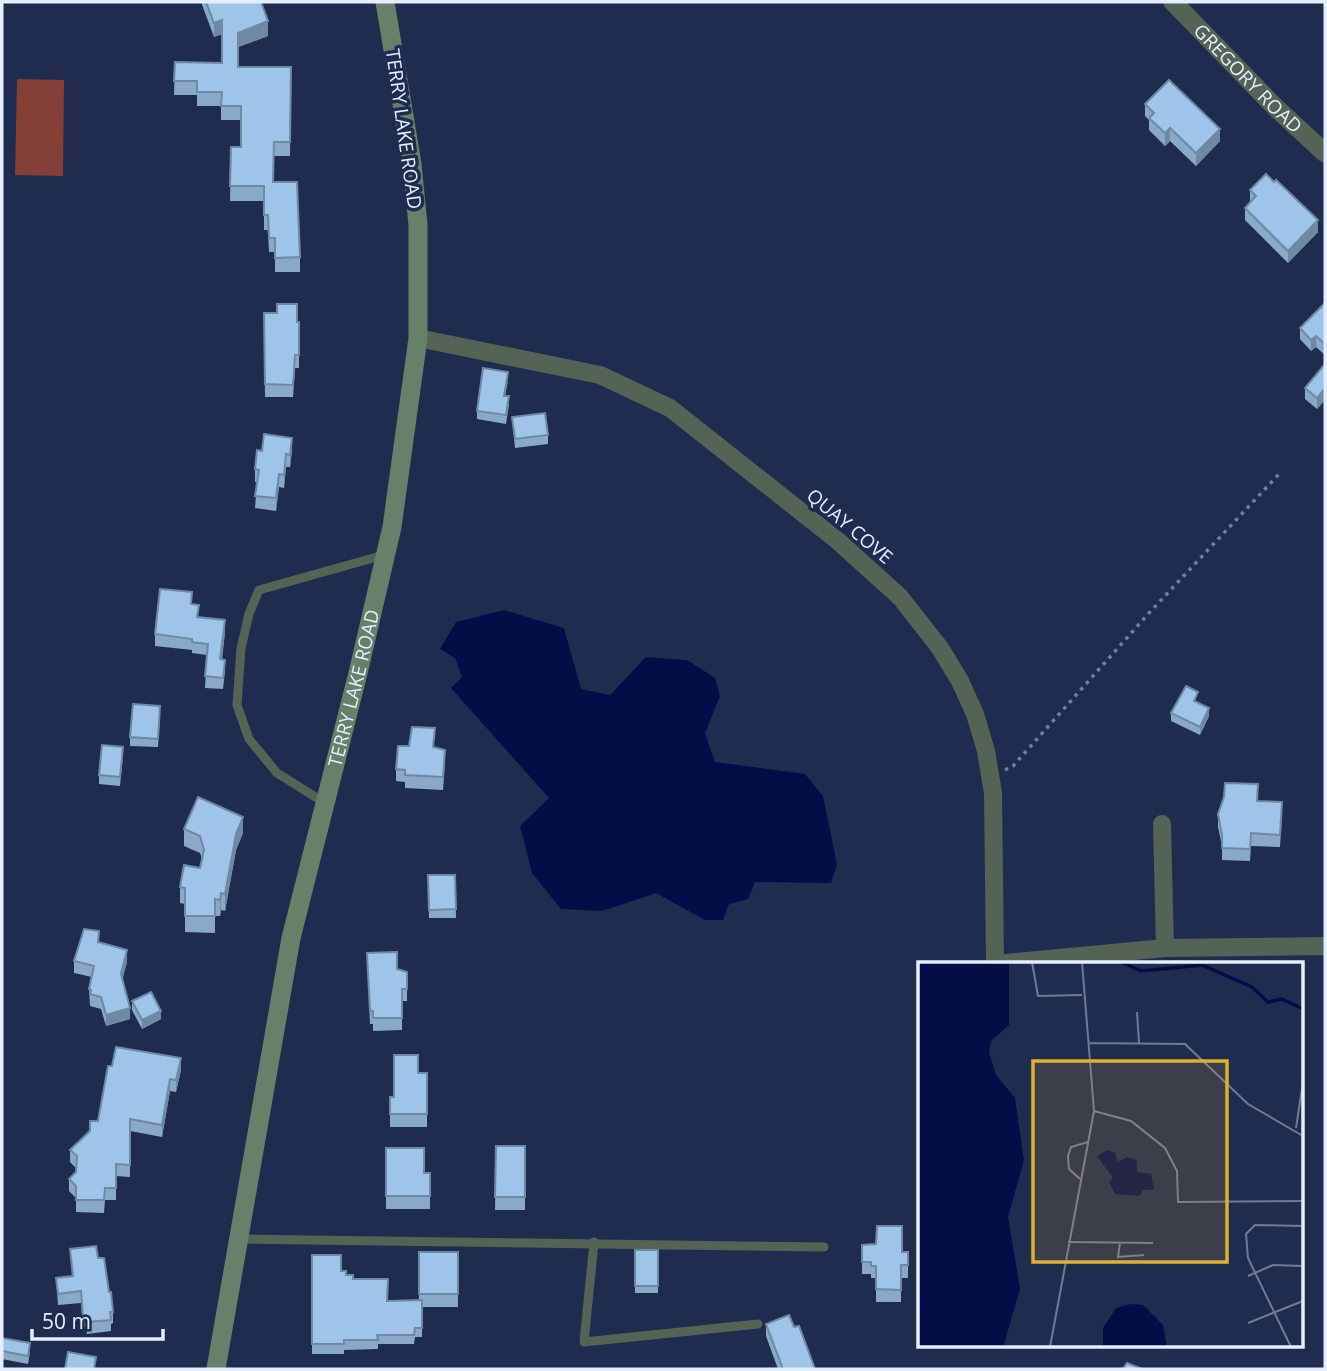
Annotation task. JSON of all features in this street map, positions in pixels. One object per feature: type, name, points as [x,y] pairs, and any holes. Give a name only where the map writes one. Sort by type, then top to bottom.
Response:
[{"type":"main road","name":"TERRY LAKE ROAD","points":[[216,1369],[291,938],[392,527],[418,338],[418,225],[385,2]]},
{"type":"street","name":"GREGORY ROAD","points":[[1173,2],[1275,107],[1325,153]]},
{"type":"street","name":"QUAY COVE","points":[[418,338],[600,375],[670,408],[838,541],[900,597],[940,648],[960,681],[975,714],[986,751],[993,793],[995,962]]},
{"type":"street","points":[[1162,824],[1165,948]]},
{"type":"street","points":[[1017,962],[1165,948],[1325,946]]},
{"type":"lane","points":[[325,803],[277,773],[249,739],[237,705],[241,648],[246,626],[259,590],[386,554]]},
{"type":"lane","points":[[238,1238],[824,1247]]},
{"type":"lane","points":[[594,1242],[584,1342],[758,1324]]},
{"type":"path","points":[[990,778],[1013,766],[1149,613],[1280,473]]},
{"type":"shaded area","points":[[17,79],[64,80],[63,176],[15,175]]},
{"type":"shaded area","points":[[504,610],[564,628],[581,689],[610,695],[646,657],[687,660],[715,678],[720,696],[705,733],[715,762],[805,774],[823,796],[837,864],[831,883],[755,882],[748,899],[729,904],[723,920],[705,920],[656,893],[602,911],[561,909],[532,873],[520,826],[549,798],[451,688],[462,677],[455,658],[440,649],[456,622]]},
{"type":"building","points":[[206,2],[261,2],[268,21],[238,33],[238,67],[291,67],[290,142],[274,142],[273,182],[297,182],[300,257],[275,258],[275,238],[269,238],[268,215],[264,215],[264,186],[230,186],[231,147],[241,147],[241,106],[221,106],[222,92],[197,92],[197,81],[174,81],[175,62],[222,63],[222,20],[214,23]]},
{"type":"building","points":[[1169,80],[1220,129],[1196,153],[1170,128],[1165,133],[1149,118],[1154,113],[1145,104]]},
{"type":"building","points":[[1266,174],[1274,182],[1276,180],[1318,220],[1288,251],[1245,208],[1256,196],[1250,190]]},
{"type":"building","points":[[1325,303],[1325,344],[1316,336],[1311,340],[1300,328]]},
{"type":"building","points":[[277,304],[297,304],[299,355],[295,355],[293,385],[265,384],[264,313],[277,313]]},
{"type":"building","points":[[1325,364],[1325,388],[1317,398],[1305,388]]},
{"type":"building","points":[[483,368],[508,372],[504,396],[509,396],[506,415],[477,411]]},
{"type":"building","points":[[545,413],[548,435],[515,439],[512,417]]},
{"type":"building","points":[[264,434],[292,438],[290,455],[286,454],[284,475],[279,474],[276,498],[255,496],[259,470],[255,469],[257,450],[262,451]]},
{"type":"building","points":[[160,589],[192,592],[191,604],[199,605],[197,617],[225,620],[220,659],[225,660],[223,678],[205,676],[208,644],[155,634]]},
{"type":"building","points":[[1186,686],[1198,692],[1194,701],[1209,708],[1200,727],[1171,713]]},
{"type":"building","points":[[133,704],[160,706],[158,739],[130,737]]},
{"type":"building","points":[[412,727],[435,728],[433,747],[445,750],[443,777],[405,775],[405,770],[396,769],[398,746],[409,746]]},
{"type":"building","points":[[102,745],[123,747],[120,777],[99,775]]},
{"type":"building","points":[[1225,783],[1258,784],[1257,801],[1282,802],[1280,835],[1251,833],[1250,849],[1222,848],[1218,814],[1224,797]]},
{"type":"building","points":[[198,797],[243,817],[236,834],[225,894],[221,893],[220,900],[215,899],[215,916],[185,916],[185,888],[180,887],[184,865],[200,868],[204,850],[200,836],[184,829]]},
{"type":"building","points":[[428,875],[455,875],[456,909],[429,910]]},
{"type":"building","points":[[84,929],[99,931],[98,942],[127,950],[121,974],[130,1008],[106,1015],[101,997],[90,994],[94,966],[74,961]]},
{"type":"building","points":[[397,952],[397,969],[407,972],[407,989],[402,989],[402,1018],[373,1018],[373,1011],[370,1011],[367,953]]},
{"type":"building","points":[[151,992],[161,1011],[142,1020],[132,1001]]},
{"type":"building","points":[[116,1047],[181,1058],[176,1080],[170,1079],[162,1125],[130,1119],[130,1165],[116,1164],[116,1188],[105,1188],[104,1200],[76,1200],[76,1186],[69,1179],[76,1172],[77,1156],[70,1150],[90,1131],[90,1121],[98,1121],[108,1066],[112,1066]]},
{"type":"building","points":[[394,1055],[418,1055],[418,1073],[427,1073],[427,1114],[390,1114],[390,1097],[394,1097]]},
{"type":"building","points":[[496,1146],[525,1146],[525,1197],[495,1197]]},
{"type":"building","points":[[386,1148],[424,1148],[424,1173],[430,1173],[430,1196],[386,1196]]},
{"type":"building","points":[[877,1226],[902,1226],[902,1252],[908,1252],[908,1265],[901,1265],[901,1290],[876,1289],[876,1266],[871,1266],[871,1262],[862,1262],[862,1245],[876,1244]]},
{"type":"building","points":[[96,1246],[98,1258],[104,1258],[113,1312],[110,1312],[111,1320],[87,1322],[86,1315],[83,1316],[81,1291],[58,1294],[56,1278],[73,1276],[70,1249]]},
{"type":"building","points":[[635,1250],[658,1250],[658,1286],[635,1286]]},
{"type":"building","points":[[419,1252],[458,1252],[458,1294],[419,1294]]},
{"type":"building","points":[[312,1255],[341,1255],[341,1271],[346,1271],[346,1275],[353,1275],[353,1279],[388,1279],[387,1301],[422,1300],[422,1328],[415,1328],[414,1335],[377,1335],[378,1340],[312,1344]]},
{"type":"building","points":[[789,1315],[794,1327],[799,1326],[815,1369],[783,1369],[766,1324]]},
{"type":"building","points":[[2,1338],[30,1343],[28,1356],[2,1351]]},
{"type":"building","points":[[68,1352],[96,1357],[94,1369],[65,1369]]},
{"type":"building","points":[[1127,1363],[1142,1369],[1123,1369]]}]
